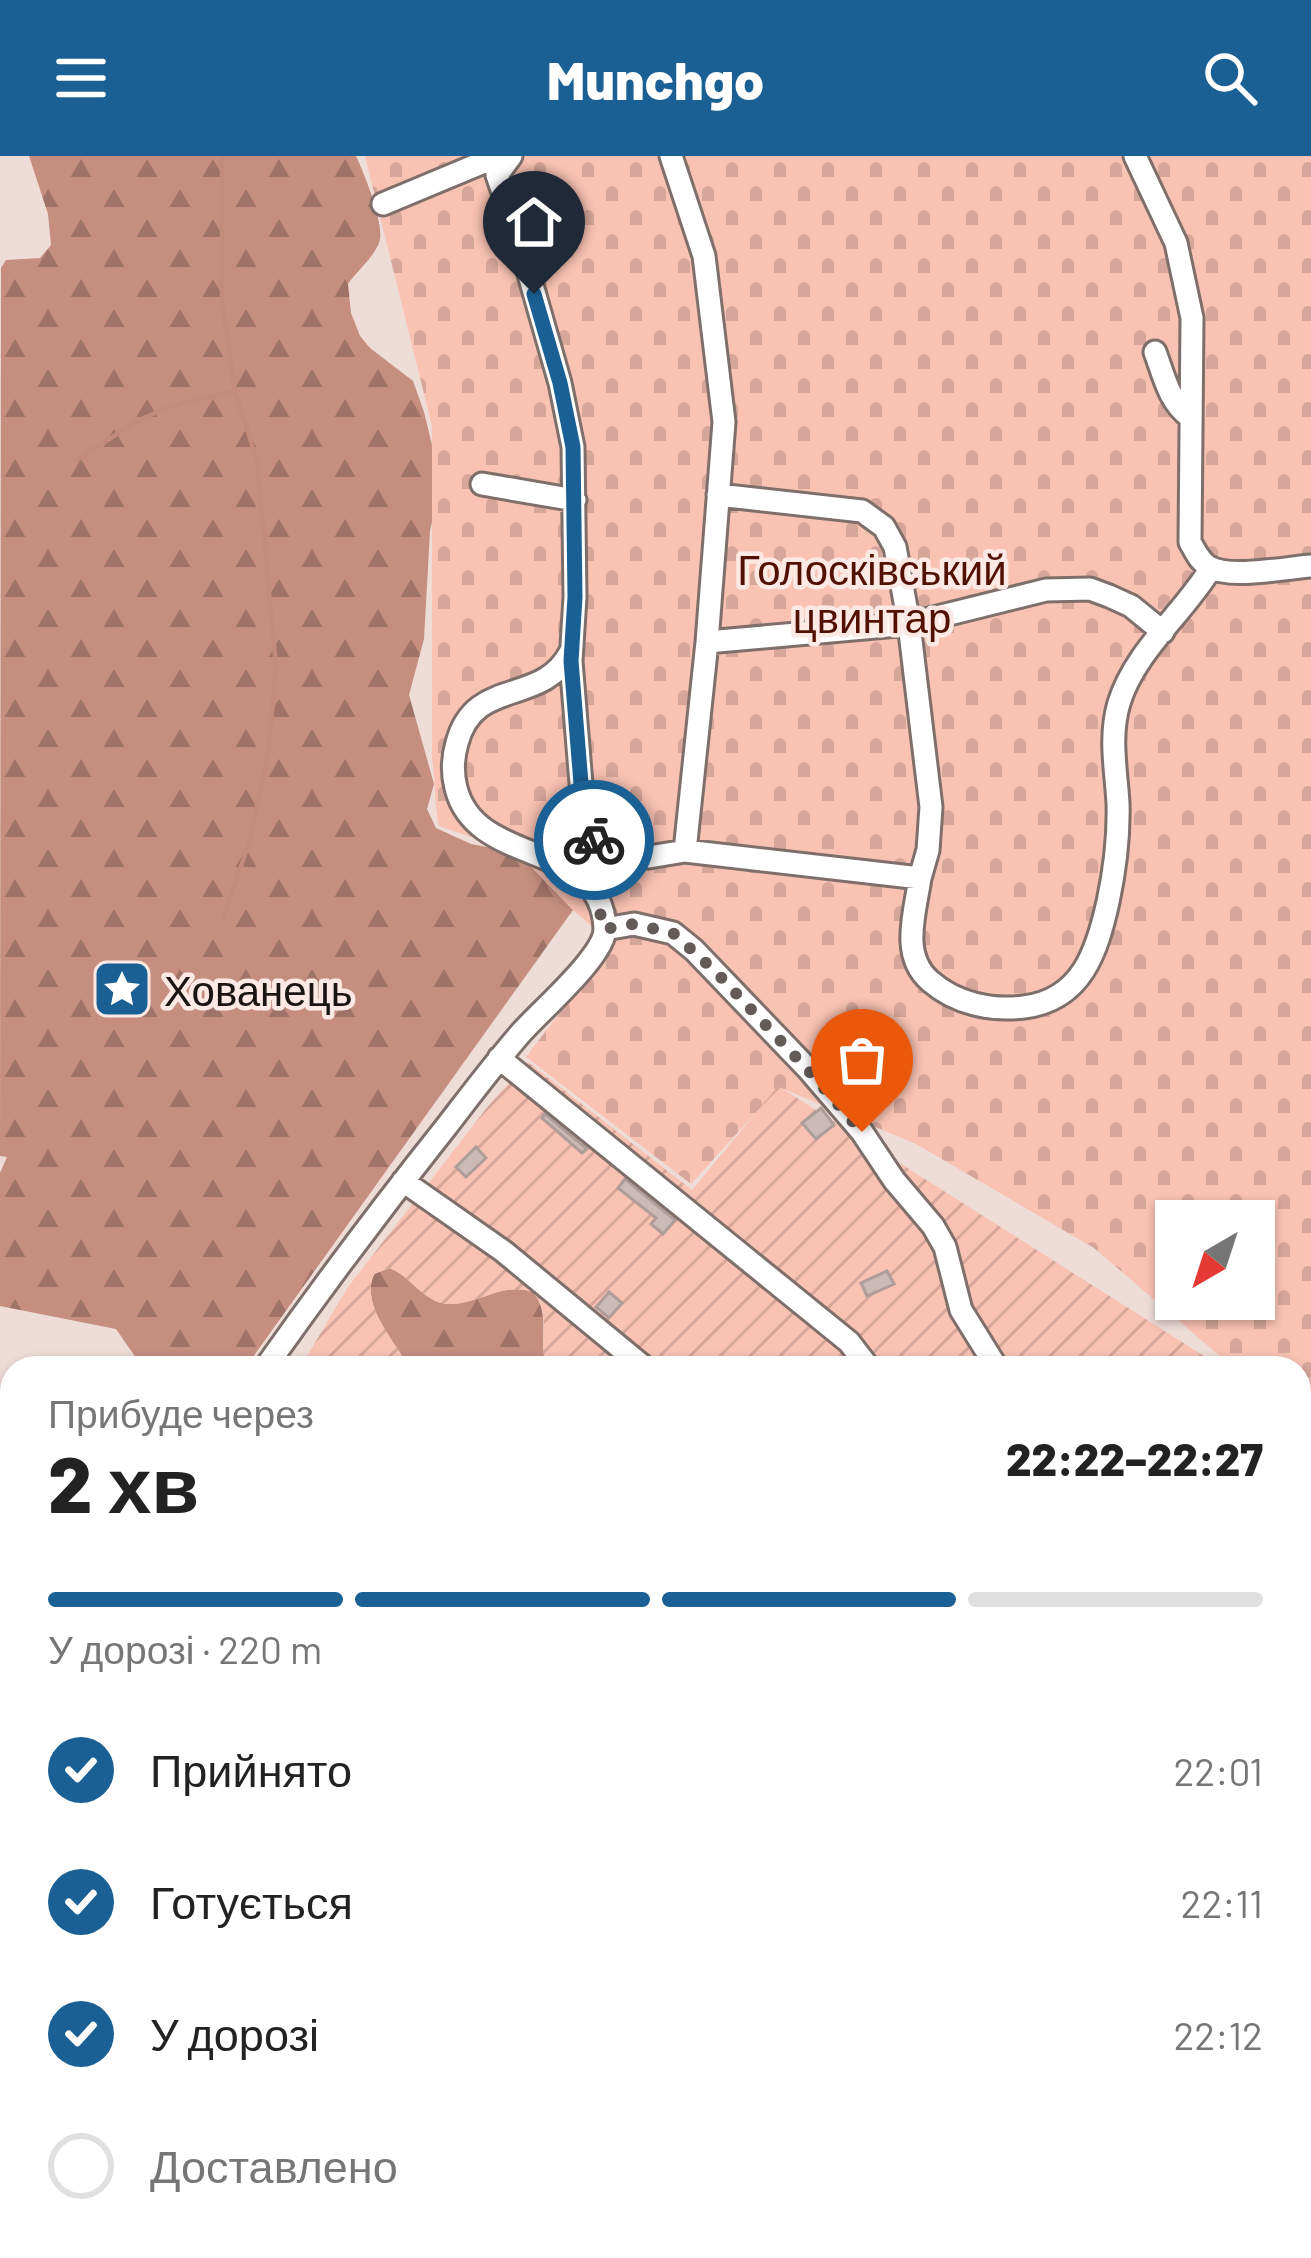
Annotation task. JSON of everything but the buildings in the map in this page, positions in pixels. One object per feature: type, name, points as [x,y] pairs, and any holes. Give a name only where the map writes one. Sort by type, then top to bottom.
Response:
[{"type":"street","points":[[671,156],[704,256],[724,422],[685,851]]},
{"type":"street","points":[[1136,156],[1176,243],[1192,318],[1190,542],[1211,568],[1227,572],[1311,566]]},
{"type":"street","points":[[382,204],[497,161],[560,383],[573,447],[572,648],[583,808],[592,838],[605,850],[624,855],[649,857],[685,851],[920,878]]},
{"type":"street","points":[[1156,352],[1170,394],[1190,417]]},
{"type":"street","points":[[482,484],[575,500]]},
{"type":"street","points":[[718,494],[862,511],[884,526],[896,547],[910,623],[931,807],[912,956],[943,991],[974,1004],[1018,1008],[1048,1002],[1076,983],[1088,966],[1117,864],[1118,802],[1112,750],[1118,704],[1134,668],[1211,568]]},
{"type":"street","points":[[707,642],[910,623],[1046,590],[1090,590],[1131,606],[1163,632]]},
{"type":"street","points":[[274,1356],[355,1241],[500,1058],[602,944],[604,929],[588,884],[565,867],[482,831],[470,820],[455,787],[453,766],[461,730],[470,716],[492,698],[553,676],[572,648]]},
{"type":"street","points":[[588,884],[605,850]]},
{"type":"street","points":[[604,929],[634,924],[673,933],[808,1070],[933,1226],[945,1247],[961,1310],[990,1356]]},
{"type":"street","points":[[500,1058],[849,1342],[860,1356]]},
{"type":"street","points":[[403,1180],[503,1251],[630,1356]]},
{"type":"green space","points":[[29,156],[356,156],[380,235],[373,254],[348,284],[351,313],[370,348],[413,381],[441,482],[430,531],[424,639],[409,695],[434,784],[427,809],[436,828],[471,844],[518,853],[573,910],[254,1356],[135,1356],[116,1329],[0,1306],[0,1173],[7,1157],[0,1156],[1,268],[6,260],[40,258],[51,245],[48,214]]},
{"type":"green space","name":"Голосківський цвинтар","points":[[365,156],[1311,156],[1311,1356],[1220,1356],[1178,1320],[1275,1320],[1275,1200],[1155,1200],[1155,1300],[1094,1248],[916,1144],[779,1087],[691,1184],[526,1057],[612,944],[518,853],[439,826],[432,426]]},
{"type":"green space","points":[[528,1062],[692,1190],[778,1086],[1204,1356],[545,1356],[544,1319],[533,1292],[500,1291],[447,1304],[430,1298],[389,1268],[374,1274],[372,1298],[402,1356],[307,1356],[348,1287]]},
{"type":"green space","points":[[390,1268],[430,1298],[447,1304],[500,1291],[533,1292],[542,1310],[545,1356],[402,1356],[375,1310],[374,1274]]},
{"type":"waterway","points":[[222,156],[222,301],[235,391],[257,461],[276,666],[269,747],[250,840],[223,919]]},
{"type":"waterway","points":[[77,460],[137,421],[171,406],[235,391]]},
{"type":"way so far","points":[[594,840],[605,850],[588,884],[604,929],[634,924],[673,933],[716,972],[862,1132]]},
{"type":"place","name":"Хованець","points":[[122,989]]},
{"type":"route","points":[[534,294],[573,447],[571,661],[583,808],[594,840]]}]
